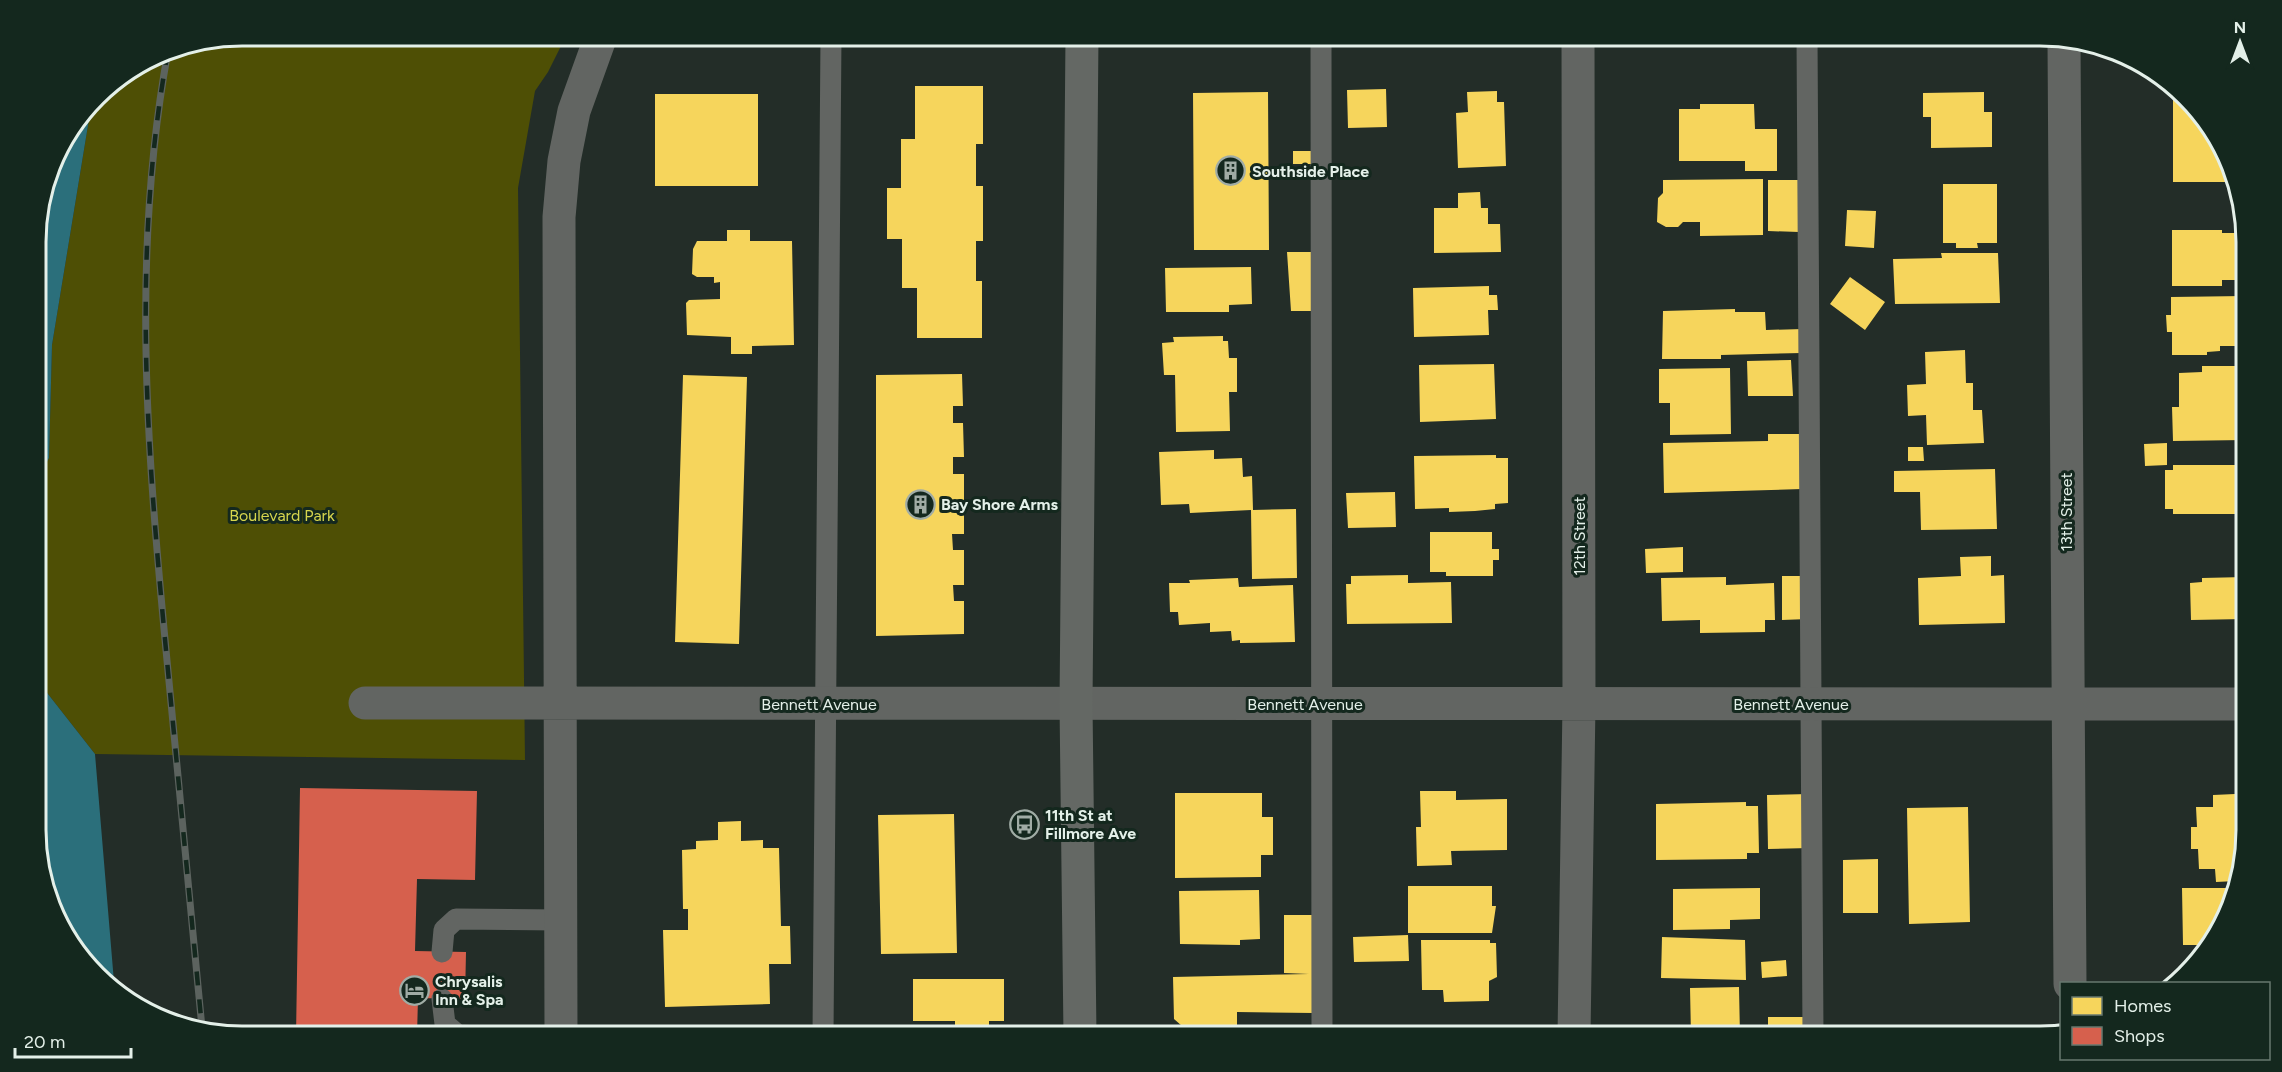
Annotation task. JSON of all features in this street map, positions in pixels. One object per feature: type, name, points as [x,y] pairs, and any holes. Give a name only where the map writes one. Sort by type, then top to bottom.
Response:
[{"type":"main road","points":[[1080,1026],[1076,704],[1082,47]]},
{"type":"street","name":"12th Street","points":[[1574,1025],[1579,704],[1578,46]]},
{"type":"street","points":[[561,1026],[559,217],[564,161],[574,111],[597,47]]},
{"type":"street","name":"13th Street","points":[[2064,48],[2070,982]]},
{"type":"street","name":"Bennett Avenue","points":[[365,703],[2236,704]]},
{"type":"lane","points":[[1321,46],[1322,1025]]},
{"type":"lane","points":[[1807,46],[1809,704],[1813,1025]]},
{"type":"lane","points":[[823,1026],[831,47]]},
{"type":"lane","points":[[442,952],[444,930],[456,919],[560,920]]},
{"type":"lane","points":[[442,999],[445,1024],[447,1026]]},
{"type":"green space","name":"Boulevard Park","points":[[229,47],[561,47],[535,91],[518,188],[525,760],[95,754],[46,692],[47,462],[49,457],[52,345],[89,121],[113,95],[144,73],[179,57],[204,50]]},
{"type":"water","points":[[89,121],[52,345],[49,458],[47,462],[48,217],[61,167]]},
{"type":"water","points":[[46,692],[95,754],[114,977],[87,949],[73,928],[61,905],[53,880],[46,830]]},
{"type":"building: Homes","points":[[915,86],[983,86],[983,144],[976,144],[976,186],[983,186],[983,241],[976,241],[976,281],[982,281],[982,338],[917,338],[917,288],[902,288],[902,239],[887,239],[887,188],[901,188],[901,139],[915,139]]},
{"type":"building: Homes","points":[[1386,89],[1387,127],[1348,128],[1347,90]]},
{"type":"building: Homes","points":[[1497,91],[1497,102],[1504,102],[1506,166],[1458,168],[1456,113],[1468,112],[1467,92]]},
{"type":"building: Homes","name":"Southside Place","points":[[1268,92],[1269,250],[1194,250],[1193,93]]},
{"type":"building: Homes","points":[[1984,92],[1984,112],[1992,112],[1992,147],[1931,148],[1931,117],[1923,117],[1923,93]]},
{"type":"building: Homes","points":[[655,94],[758,94],[758,186],[655,186]]},
{"type":"building: Homes","points":[[2173,100],[2195,123],[2209,144],[2226,182],[2173,182]]},
{"type":"building: Homes","points":[[1700,104],[1754,104],[1755,129],[1777,129],[1777,171],[1745,171],[1745,161],[1679,161],[1679,109],[1700,109]]},
{"type":"building: Homes","points":[[1293,151],[1317,151],[1317,164],[1293,164]]},
{"type":"building: Homes","points":[[1763,179],[1763,235],[1700,236],[1700,222],[1683,222],[1678,227],[1666,227],[1657,222],[1658,198],[1663,193],[1663,180]]},
{"type":"building: Homes","points":[[1768,180],[1800,180],[1799,232],[1768,231]]},
{"type":"building: Homes","points":[[1943,184],[1997,184],[1997,243],[1977,243],[1978,248],[1956,248],[1956,243],[1943,243]]},
{"type":"building: Homes","points":[[1480,192],[1481,208],[1488,208],[1488,224],[1500,224],[1501,252],[1434,253],[1434,208],[1458,208],[1458,193]]},
{"type":"building: Homes","points":[[1847,210],[1876,211],[1874,248],[1845,246]]},
{"type":"building: Homes","points":[[727,230],[750,230],[750,241],[792,241],[794,345],[752,346],[752,354],[731,354],[731,337],[687,335],[686,303],[689,300],[720,299],[720,282],[714,283],[714,277],[697,277],[692,274],[693,249],[697,241],[727,241]]},
{"type":"building: Homes","points":[[2172,230],[2222,230],[2222,233],[2235,233],[2236,280],[2222,280],[2222,286],[2172,286]]},
{"type":"building: Homes","points":[[1287,252],[1318,252],[1319,311],[1291,311]]},
{"type":"building: Homes","points":[[1941,253],[1998,253],[2000,303],[1895,304],[1893,259],[1942,258]]},
{"type":"building: Homes","points":[[1251,267],[1252,304],[1229,305],[1229,312],[1166,312],[1165,268]]},
{"type":"building: Homes","points":[[1850,277],[1885,302],[1865,330],[1830,304]]},
{"type":"building: Homes","points":[[1489,286],[1489,295],[1497,295],[1498,310],[1488,310],[1489,335],[1414,337],[1413,288]]},
{"type":"building: Homes","points":[[2236,296],[2236,346],[2220,346],[2220,351],[2207,352],[2207,355],[2172,355],[2172,332],[2167,332],[2166,315],[2171,315],[2171,297]]},
{"type":"building: Homes","points":[[1735,309],[1735,312],[1765,312],[1766,330],[1803,329],[1802,353],[1721,355],[1721,359],[1662,359],[1663,311]]},
{"type":"building: Homes","points":[[1223,336],[1223,341],[1228,341],[1229,358],[1237,358],[1237,392],[1229,392],[1230,431],[1176,432],[1175,375],[1164,375],[1162,343],[1174,342],[1173,337]]},
{"type":"building: Homes","points":[[1965,350],[1966,383],[1973,383],[1973,410],[1982,410],[1984,443],[1927,445],[1926,415],[1908,416],[1907,385],[1926,384],[1925,352]]},
{"type":"building: Homes","points":[[1791,360],[1793,396],[1748,396],[1747,361]]},
{"type":"building: Homes","points":[[1494,364],[1496,419],[1420,422],[1419,365]]},
{"type":"building: Homes","points":[[2202,366],[2236,366],[2236,440],[2173,441],[2172,407],[2179,407],[2179,373],[2202,372]]},
{"type":"building: Homes","points":[[1730,368],[1731,434],[1670,435],[1670,403],[1659,403],[1659,369]]},
{"type":"building: Homes","name":"Bay Shore Arms","points":[[962,374],[963,406],[953,406],[953,423],[963,423],[964,457],[953,457],[953,474],[964,474],[964,534],[952,534],[953,550],[964,550],[964,585],[953,585],[954,601],[964,601],[964,634],[876,636],[876,375]]},
{"type":"building: Homes","points":[[683,375],[747,377],[739,644],[675,642]]},
{"type":"building: Homes","points":[[1768,434],[1801,434],[1802,489],[1664,493],[1663,443],[1768,441]]},
{"type":"building: Homes","points":[[2167,443],[2167,465],[2145,466],[2144,444]]},
{"type":"building: Homes","points":[[1908,447],[1923,447],[1924,461],[1908,461]]},
{"type":"building: Homes","points":[[1214,450],[1214,459],[1242,458],[1243,477],[1252,476],[1253,510],[1296,509],[1297,578],[1252,579],[1251,510],[1190,513],[1189,504],[1161,505],[1159,452]]},
{"type":"building: Homes","points":[[1496,455],[1496,458],[1508,458],[1508,503],[1495,504],[1495,509],[1475,511],[1449,512],[1449,508],[1415,509],[1414,456]]},
{"type":"building: Homes","points":[[2173,465],[2236,465],[2236,514],[2173,514],[2173,509],[2165,509],[2165,470],[2173,470]]},
{"type":"building: Homes","points":[[1995,469],[1997,529],[1921,530],[1920,492],[1894,492],[1894,471]]},
{"type":"building: Homes","points":[[1395,492],[1396,527],[1348,528],[1346,493]]},
{"type":"building: Homes","points":[[1430,532],[1492,532],[1492,549],[1499,549],[1499,560],[1493,560],[1493,576],[1446,576],[1446,572],[1430,572]]},
{"type":"building: Homes","points":[[1683,547],[1683,572],[1646,573],[1645,549]]},
{"type":"building: Homes","points":[[1991,556],[1991,576],[2004,575],[2005,623],[1919,625],[1918,578],[1961,576],[1960,557]]},
{"type":"building: Homes","points":[[1408,575],[1408,583],[1451,582],[1452,623],[1347,624],[1346,584],[1351,584],[1351,576]]},
{"type":"building: Homes","points":[[1782,576],[1807,576],[1808,619],[1782,620]]},
{"type":"building: Homes","points":[[1726,577],[1726,585],[1774,583],[1775,620],[1765,620],[1765,632],[1700,633],[1700,620],[1662,621],[1661,578]]},
{"type":"building: Homes","points":[[2236,577],[2236,619],[2191,620],[2190,583],[2202,582],[2202,578]]},
{"type":"building: Homes","points":[[1238,578],[1239,587],[1293,585],[1295,642],[1240,643],[1240,640],[1232,641],[1231,631],[1210,632],[1210,623],[1179,625],[1178,612],[1170,612],[1169,583]]},
{"type":"building: Homes","points":[[1420,791],[1456,791],[1456,800],[1507,799],[1507,850],[1451,851],[1452,865],[1417,866],[1416,827],[1421,827]]},
{"type":"building: Homes","points":[[1175,793],[1262,793],[1262,817],[1273,817],[1273,855],[1261,855],[1261,877],[1175,878]]},
{"type":"building: Homes","points":[[1809,794],[1810,848],[1768,849],[1767,795]]},
{"type":"building: Homes","points":[[2235,794],[2235,843],[2228,881],[2216,882],[2215,869],[2199,869],[2198,849],[2191,849],[2191,827],[2197,827],[2196,807],[2213,807],[2213,795]]},
{"type":"building: Homes","points":[[1746,802],[1746,806],[1758,806],[1759,853],[1747,853],[1747,859],[1656,860],[1656,804]]},
{"type":"building: Homes","points":[[1968,807],[1970,922],[1909,924],[1907,808]]},
{"type":"building: Homes","points":[[954,814],[957,953],[881,954],[878,815]]},
{"type":"building: Homes","points":[[741,821],[741,841],[763,840],[763,848],[779,848],[781,926],[790,926],[791,964],[769,964],[770,1004],[665,1007],[663,930],[688,930],[688,909],[683,909],[682,850],[696,849],[696,841],[718,840],[718,822]]},
{"type":"building: Homes","points":[[1878,859],[1878,913],[1843,913],[1843,860]]},
{"type":"building: Homes","points":[[1408,886],[1492,886],[1492,906],[1496,906],[1492,933],[1408,933]]},
{"type":"building: Homes","points":[[1760,888],[1760,919],[1730,920],[1730,929],[1673,930],[1673,889]]},
{"type":"building: Homes","points":[[2182,888],[2226,888],[2221,905],[2198,945],[2183,945]]},
{"type":"building: Homes","points":[[1259,890],[1260,939],[1240,940],[1240,945],[1180,944],[1179,891]]},
{"type":"building: Homes","points":[[1284,915],[1313,915],[1314,1013],[1237,1012],[1237,1025],[1181,1025],[1174,1019],[1173,977],[1309,974],[1284,973]]},
{"type":"building: Homes","points":[[1408,935],[1409,961],[1354,962],[1353,937]]},
{"type":"building: Homes","points":[[1662,937],[1745,940],[1746,980],[1661,978]]},
{"type":"building: Homes","points":[[1421,940],[1490,940],[1490,943],[1496,943],[1497,977],[1489,981],[1489,1001],[1444,1002],[1443,990],[1422,990]]},
{"type":"building: Homes","points":[[1786,960],[1787,976],[1762,978],[1761,962]]},
{"type":"building: Homes","points":[[913,979],[1004,979],[1004,1021],[989,1021],[989,1026],[955,1026],[955,1021],[913,1021]]},
{"type":"building: Homes","points":[[1739,987],[1740,1025],[1691,1025],[1690,988]]},
{"type":"building: Homes","points":[[1768,1017],[1809,1017],[1809,1025],[1768,1025]]},
{"type":"building: Shops","points":[[300,788],[477,791],[475,880],[417,879],[415,951],[466,952],[465,999],[418,998],[417,1026],[296,1026]]},
{"type":"railway","points":[[166,61],[149,201],[146,350],[159,575],[201,1021]]},
{"type":"place","name":"Southside Place","points":[[1231,171]]},
{"type":"place","name":"Bay Shore Arms","points":[[920,504]]},
{"type":"place","name":"11th St at Fillmore Ave","points":[[1024,824]]},
{"type":"place","name":"Chrysalis Inn & Spa","points":[[414,990]]}]
